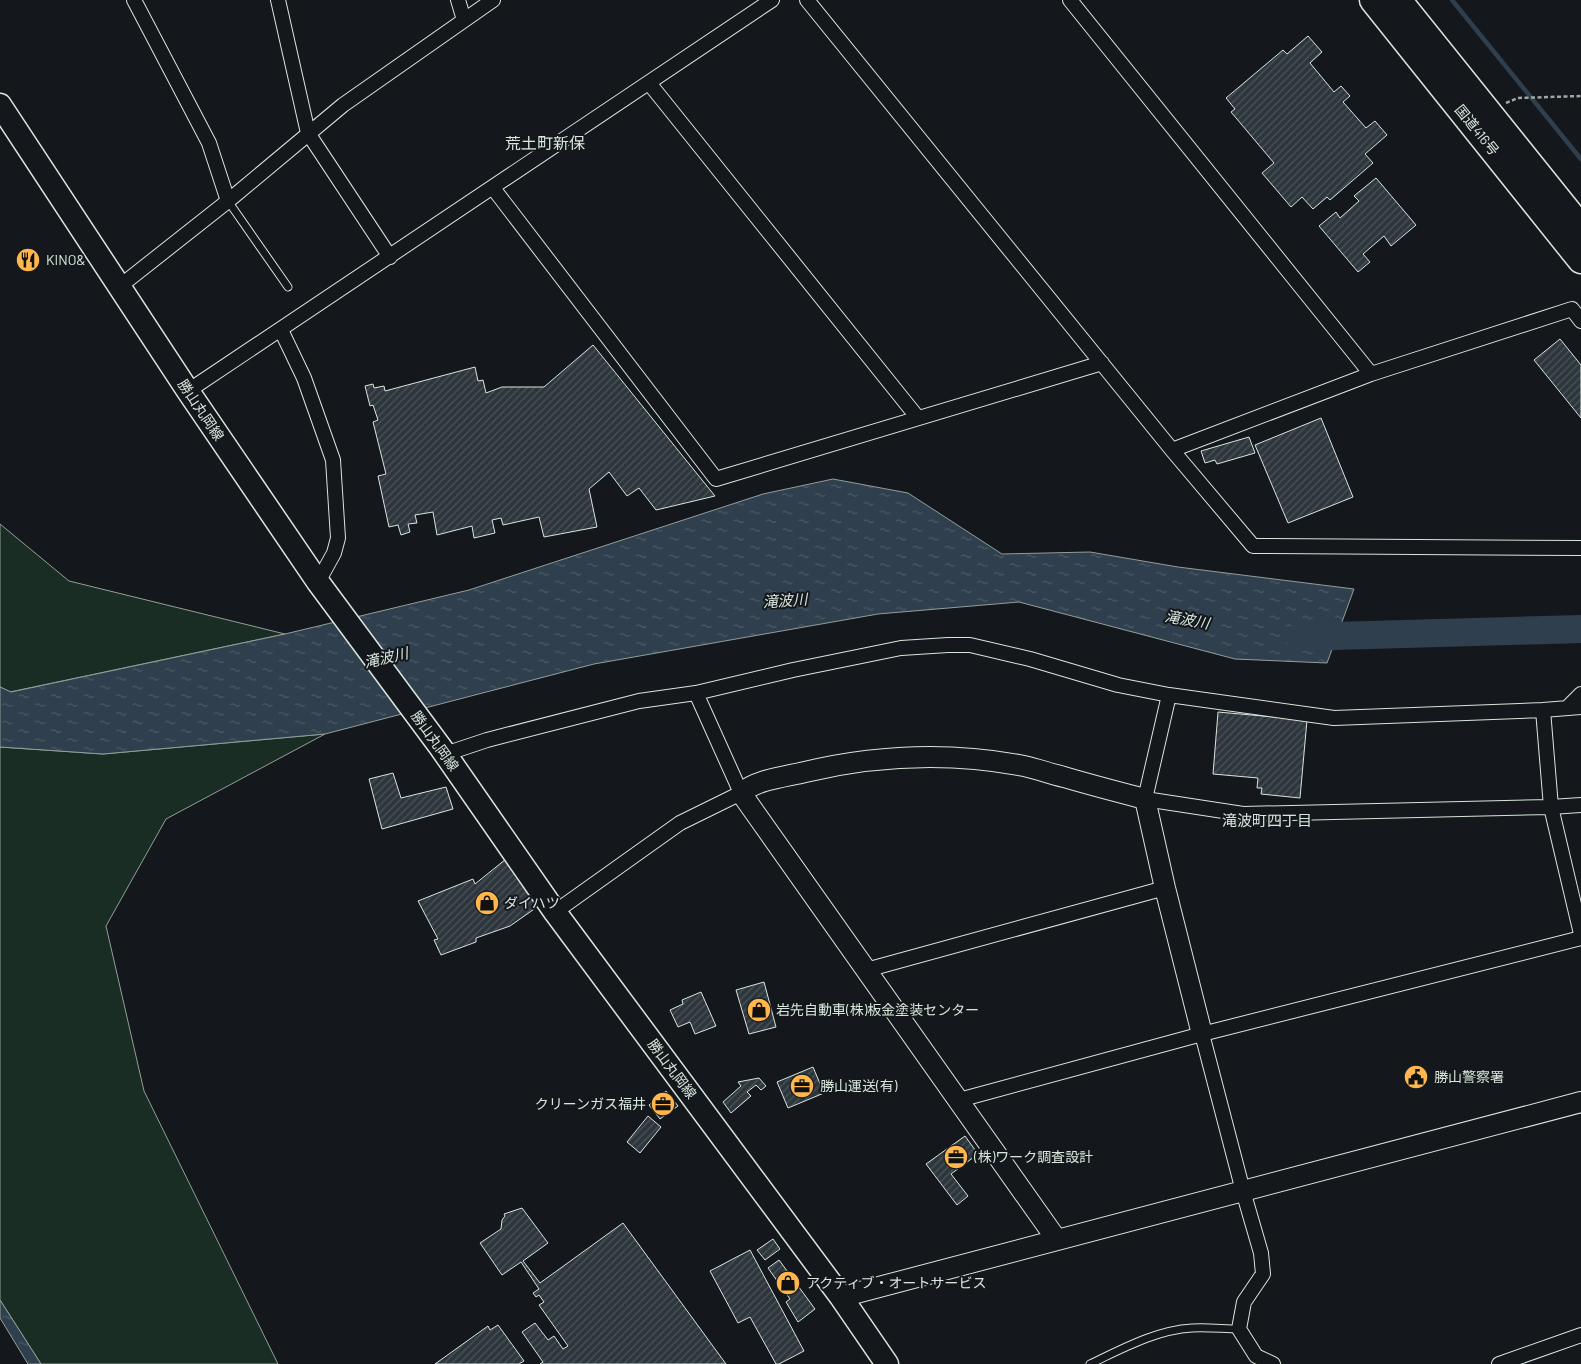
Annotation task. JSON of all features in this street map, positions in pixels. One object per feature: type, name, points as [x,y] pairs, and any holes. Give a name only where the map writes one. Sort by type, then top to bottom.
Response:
[{"type":"highway","name":"国道416号","points":[[1373,0],[1581,260]]},
{"type":"highway","name":"国道416号","points":[[1398,0],[1581,228]]},
{"type":"main road","name":"勝山丸岡線","points":[[0,105],[188,391],[318,582],[443,751],[555,912],[841,1297],[887,1364]]},
{"type":"street","points":[[134,0],[209,143],[228,201]]},
{"type":"street","points":[[278,0],[308,133],[390,257]]},
{"type":"street","points":[[458,0],[464,20]]},
{"type":"street","points":[[119,287],[228,201],[342,105],[493,0]]},
{"type":"street","points":[[188,391],[772,0]]},
{"type":"street","points":[[807,0],[1252,546],[1581,548]]},
{"type":"street","points":[[1070,0],[1370,374]]},
{"type":"street","points":[[649,83],[918,418]]},
{"type":"street","points":[[493,188],[716,479],[1102,363]]},
{"type":"street","points":[[1172,450],[1370,374],[1572,308],[1581,321]]},
{"type":"street","points":[[281,330],[304,378],[333,460],[338,538],[334,553],[318,582]]},
{"type":"street","points":[[443,751],[639,701],[696,693],[793,670],[901,648],[948,645],[970,645],[1030,659],[1118,685],[1169,695],[1334,718],[1581,707]]},
{"type":"street","points":[[696,693],[741,793],[1057,1240]]},
{"type":"street","points":[[1567,708],[1581,694]]},
{"type":"street","points":[[1169,695],[1145,799],[1165,888],[1202,1034],[1261,1252],[1263,1274],[1244,1302],[1239,1329],[1256,1356],[1273,1364]]},
{"type":"street","points":[[1543,710],[1551,807],[1581,934]]},
{"type":"street","points":[[555,912],[680,823],[741,793],[748,787],[840,764],[876,759],[930,756],[1024,766],[1145,799],[1243,814],[1581,805]]},
{"type":"street","points":[[866,970],[1165,888]]},
{"type":"street","points":[[959,1100],[1202,1034],[1581,938]]},
{"type":"street","points":[[841,1297],[1581,1102]]},
{"type":"street","points":[[1499,1364],[1581,1335]]},
{"type":"lane","points":[[228,201],[288,287]]},
{"type":"lane","points":[[1090,1364],[1142,1340],[1176,1330],[1192,1328],[1239,1329]]},
{"type":"path","points":[[1488,112],[1518,98],[1581,96]]},
{"type":"green space","points":[[0,524],[69,581],[285,634],[10,692],[0,687]]},
{"type":"green space","points":[[325,734],[166,819],[106,926],[144,1091],[278,1364],[41,1364],[0,1300],[0,747],[103,754]]},
{"type":"water","points":[[833,479],[908,493],[1002,554],[1090,552],[1178,567],[1354,589],[1327,663],[1235,659],[1019,602],[878,614],[594,664],[325,734],[103,754],[0,747],[0,687],[11,692],[285,634],[469,590],[763,494]]},
{"type":"water","points":[[0,1300],[41,1364],[28,1364],[0,1318]]},
{"type":"building","points":[[1308,36],[1322,52],[1310,63],[1334,92],[1341,86],[1350,96],[1343,102],[1366,128],[1375,121],[1387,135],[1365,154],[1373,163],[1330,200],[1327,197],[1313,209],[1302,197],[1291,207],[1262,173],[1274,163],[1231,112],[1235,109],[1226,98],[1283,50],[1287,54]]},
{"type":"building","points":[[1376,178],[1416,225],[1391,246],[1384,236],[1363,254],[1370,262],[1358,272],[1319,226],[1336,212],[1340,218],[1359,201],[1354,196]]},
{"type":"building","points":[[1560,339],[1581,365],[1581,418],[1534,360]]},
{"type":"building","points":[[593,345],[715,496],[656,510],[639,488],[627,496],[609,472],[589,489],[597,527],[544,537],[539,517],[503,525],[501,518],[492,520],[495,533],[474,538],[472,526],[437,535],[433,512],[415,515],[417,523],[408,524],[410,532],[401,535],[398,525],[389,527],[378,476],[386,474],[373,422],[378,420],[373,405],[370,406],[365,386],[373,384],[374,388],[384,386],[385,391],[475,367],[478,381],[483,380],[486,393],[502,387],[544,387]]},
{"type":"building","points":[[1321,418],[1353,497],[1288,523],[1255,445]]},
{"type":"building","points":[[1249,437],[1255,453],[1217,464],[1215,460],[1205,463],[1201,451]]},
{"type":"building","points":[[1218,712],[1307,720],[1300,798],[1261,794],[1262,788],[1257,788],[1258,778],[1213,774]]},
{"type":"building","points":[[393,773],[401,798],[446,787],[453,809],[382,829],[369,779]]},
{"type":"building","points":[[506,859],[540,905],[510,926],[476,938],[476,942],[441,955],[434,940],[438,939],[418,901],[473,879],[475,884]]},
{"type":"building","points":[[764,982],[776,1027],[749,1034],[736,990]]},
{"type":"building","points":[[701,992],[716,1026],[695,1034],[690,1022],[678,1027],[670,1010],[683,1004],[682,1000]]},
{"type":"building","points":[[813,1067],[824,1093],[788,1108],[777,1082]]},
{"type":"building","points":[[759,1078],[766,1086],[761,1090],[756,1085],[747,1092],[751,1096],[731,1113],[723,1102],[741,1086],[738,1082]]},
{"type":"building","points":[[666,1091],[678,1106],[660,1119],[649,1105]]},
{"type":"building","points":[[648,1116],[661,1127],[640,1153],[627,1142]]},
{"type":"building","points":[[965,1136],[978,1154],[951,1174],[968,1196],[957,1205],[926,1164]]},
{"type":"building","points":[[522,1208],[548,1243],[523,1261],[540,1283],[623,1223],[726,1364],[540,1364],[543,1362],[522,1332],[535,1323],[548,1340],[554,1336],[563,1349],[568,1346],[539,1305],[544,1302],[539,1295],[536,1297],[533,1293],[539,1289],[521,1262],[502,1275],[480,1243],[501,1229],[504,1214]]},
{"type":"building","points":[[773,1239],[780,1249],[765,1260],[757,1250]]},
{"type":"building","points":[[750,1250],[804,1351],[779,1364],[776,1364],[750,1317],[738,1323],[710,1271]]},
{"type":"building","points":[[779,1260],[815,1309],[798,1322],[786,1302],[790,1299],[768,1268]]},
{"type":"building","points":[[498,1325],[524,1361],[519,1364],[435,1364],[488,1326],[490,1330]]},
{"type":"waterway","points":[[1452,0],[1581,159]]},
{"type":"waterway","name":"滝波川","points":[[1300,637],[1581,629]]},
{"type":"place","name":"KINO&","points":[[28,260]]},
{"type":"place","name":"ダイハツ","points":[[487,903]]},
{"type":"place","name":"岩先自動車(株)板金塗装センター","points":[[759,1010]]},
{"type":"place","name":"勝山警察署","points":[[1416,1077]]},
{"type":"place","name":"勝山運送(有)","points":[[802,1086]]},
{"type":"place","name":"クリーンガス福井","points":[[663,1104]]},
{"type":"place","name":"(株)ワーク調査設計","points":[[956,1157]]},
{"type":"place","name":"アクティブ・オートサービス","points":[[788,1283]]},
{"type":"district","name":"荒土町新保","points":[[545,143]]},
{"type":"district","name":"滝波町四丁目","points":[[1267,821]]}]
